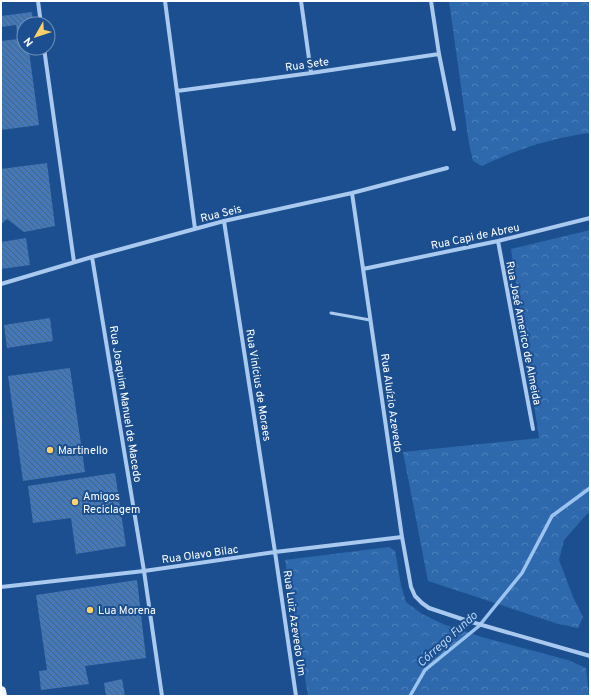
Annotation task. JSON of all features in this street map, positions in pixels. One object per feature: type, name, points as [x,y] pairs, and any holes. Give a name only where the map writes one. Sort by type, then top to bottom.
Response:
[{"type":"main road","points":[[1,691],[2,696]]},
{"type":"street","points":[[38,1],[40,16]]},
{"type":"street","points":[[165,1],[195,229]]},
{"type":"street","points":[[301,1],[311,73]]},
{"type":"street","points":[[431,1],[439,54],[454,129]]},
{"type":"street","name":"Rua Sete","points":[[177,91],[439,54]]},
{"type":"street","points":[[45,56],[74,262]]},
{"type":"street","name":"Rua Seis","points":[[1,284],[74,262],[224,221],[352,194],[447,168]]},
{"type":"street","name":"Rua Aluízio Azevedo","points":[[352,194],[402,537],[411,588],[415,596],[429,608],[468,621],[590,656]]},
{"type":"street","name":"Rua Capi de Abreu","points":[[363,269],[498,241],[590,218]]},
{"type":"street","name":"Rua Vinícius de Moraes","points":[[224,221],[275,552]]},
{"type":"street","name":"Rua José Americo de Almeida","points":[[498,241],[533,429]]},
{"type":"street","name":"Rua Joaquim Manuel de Macedo","points":[[92,257],[144,571],[162,696]]},
{"type":"street","name":"Rua Olavo Bilac","points":[[1,587],[144,571],[275,552],[402,537]]},
{"type":"street","name":"Rua Luiz Azevedo Um","points":[[275,552],[296,696]]},
{"type":"lane","points":[[331,313],[370,320]]},
{"type":"green space","points":[[449,1],[589,1],[590,133],[535,145],[482,166],[473,161],[469,144]]},
{"type":"green space","points":[[590,230],[590,513],[587,514],[564,540],[559,560],[573,597],[583,617],[578,628],[558,624],[428,581],[403,452],[539,438],[511,249]]},
{"type":"green space","points":[[389,547],[395,551],[401,585],[406,602],[422,614],[443,624],[482,637],[568,660],[586,668],[589,696],[308,696],[285,560]]},
{"type":"building","points":[[32,12],[32,16],[16,16],[16,25],[1,27],[1,16]]},
{"type":"building","points":[[16,39],[16,56],[30,56],[39,125],[1,130],[1,41]]},
{"type":"building","points":[[47,163],[55,226],[24,232],[7,219],[1,224],[1,169]]},
{"type":"building","points":[[26,238],[30,265],[1,269],[1,242]]},
{"type":"building","points":[[50,318],[53,341],[7,348],[4,325]]},
{"type":"building","points":[[70,368],[85,472],[23,481],[8,376]]},
{"type":"building","name":"Amigos Reciclagem","points":[[115,473],[126,546],[76,554],[71,518],[33,523],[28,486]]},
{"type":"building","points":[[137,580],[146,658],[85,666],[89,684],[41,690],[39,671],[47,670],[36,595]]},
{"type":"building","points":[[122,679],[125,696],[106,696],[104,683]]},
{"type":"waterway","name":"Córrego Fundo","points":[[410,696],[425,670],[479,626],[522,573],[552,516],[590,488]]},
{"type":"place","name":"Martinello","points":[[50,450]]},
{"type":"place","name":"Amigos Reciclagem","points":[[75,502]]},
{"type":"place","name":"Lua Morena","points":[[90,610]]}]
